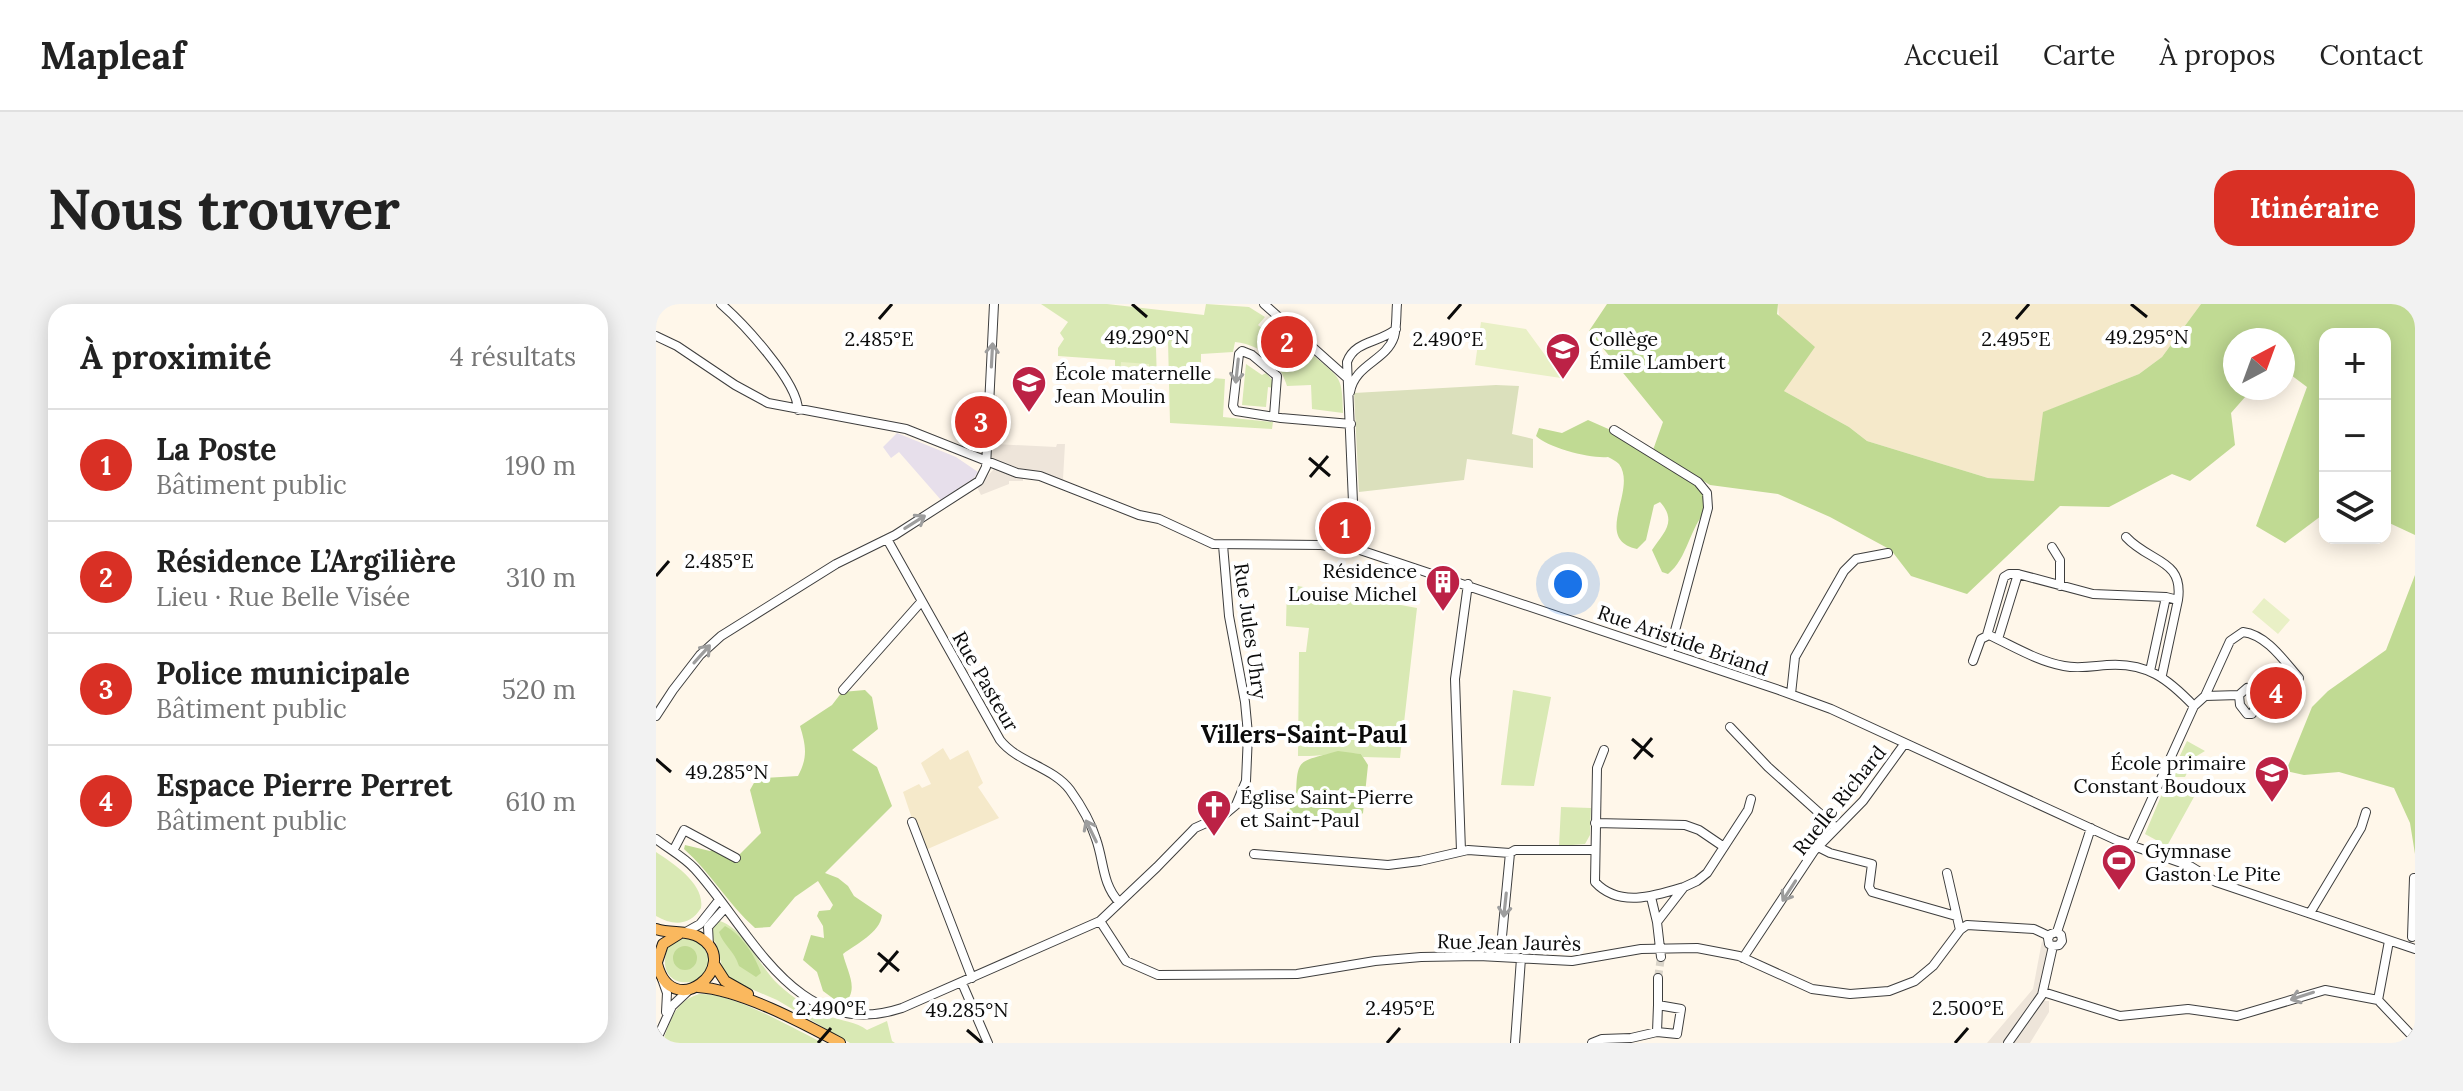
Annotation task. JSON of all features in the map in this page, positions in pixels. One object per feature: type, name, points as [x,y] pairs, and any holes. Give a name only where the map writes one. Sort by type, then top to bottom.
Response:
[{"type":"main road","points":[[656,929],[696,935],[709,946],[714,964],[733,987],[807,1020],[840,1043]]},
{"type":"main road","points":[[682,934],[663,944],[656,960],[662,978],[674,988],[728,993],[795,1020],[840,1043]]},
{"type":"main road","points":[[694,988],[710,976],[714,964]]},
{"type":"street","points":[[721,304],[757,339],[794,393],[798,410]]},
{"type":"street","points":[[656,716],[673,690],[716,639],[836,564],[887,539],[979,481],[984,474],[986,461],[994,304]]},
{"type":"street","points":[[1264,304],[1346,377]]},
{"type":"street","points":[[1349,400],[1357,374],[1384,352],[1393,339],[1397,304]]},
{"type":"street","points":[[1355,549],[1351,424],[1346,377],[1350,354],[1396,329]]},
{"type":"street","name":"Rue Aristide Briand","points":[[656,336],[677,346],[755,397],[798,410],[906,429],[1021,474],[1040,476],[1139,515],[1159,519],[1208,542],[1355,549],[1468,584],[1791,694],[1831,709],[2091,828],[2190,866],[2220,884],[2415,949]]},
{"type":"street","points":[[1367,343],[1384,352]]},
{"type":"street","points":[[1274,416],[1277,376],[1252,355],[1242,351],[1239,354],[1234,409],[1238,412],[1274,416],[1351,424]]},
{"type":"street","points":[[1614,430],[1698,482],[1708,498],[1669,653]]},
{"type":"street","points":[[2126,537],[2140,551],[2176,573],[2179,579],[2178,600],[2162,675]]},
{"type":"street","name":"Rue Pasteur","points":[[887,539],[1003,744],[1062,782],[1071,792],[1095,836],[1104,876],[1111,893],[1119,902]]},
{"type":"street","name":"Rue Jules Uhry","points":[[1100,921],[1195,828],[1233,809],[1244,789],[1248,766],[1247,718],[1229,616],[1223,545]]},
{"type":"street","points":[[2052,547],[2060,560],[2060,586]]},
{"type":"street","points":[[1791,694],[1795,657],[1844,571],[1856,559],[1888,553]]},
{"type":"street","points":[[1973,661],[1981,639],[1987,635],[2004,577],[2009,574],[2098,595],[2178,600]]},
{"type":"street","points":[[1998,639],[2018,574]]},
{"type":"street","points":[[1461,851],[1455,679],[1468,584]]},
{"type":"street","points":[[2150,671],[2166,597]]},
{"type":"street","points":[[843,690],[921,602]]},
{"type":"street","points":[[2131,845],[2194,706],[2205,696],[2230,641],[2243,632],[2255,635],[2299,678]]},
{"type":"street","points":[[1987,635],[2064,667],[2113,665],[2162,675],[2194,706]]},
{"type":"street","points":[[2205,696],[2239,695]]},
{"type":"street","points":[[1730,727],[1768,767],[1836,828]]},
{"type":"street","name":"Ruelle Richard","points":[[1743,958],[1818,847],[1860,806],[1905,743]]},
{"type":"street","points":[[1604,750],[1597,764],[1593,876],[1599,887],[1631,898],[1651,897],[1704,877],[1748,810],[1751,799]]},
{"type":"street","points":[[2310,913],[2361,828],[2366,812]]},
{"type":"street","points":[[912,822],[972,978]]},
{"type":"street","points":[[1595,823],[1685,825],[1699,830],[1724,847]]},
{"type":"street","points":[[2008,1043],[2043,992],[2053,946],[2048,941],[2091,828]]},
{"type":"street","points":[[673,851],[683,832],[736,858]]},
{"type":"street","points":[[656,839],[695,869],[785,981],[806,997],[835,1010],[870,1015],[890,1012],[1100,921]]},
{"type":"street","points":[[1818,847],[1872,864],[1869,887],[1872,892],[1956,916]]},
{"type":"street","points":[[1254,854],[1388,865],[1461,851],[1594,850]]},
{"type":"street","points":[[1500,957],[1510,853]]},
{"type":"street","points":[[1947,873],[1960,930],[1970,925],[2039,930],[2053,934]]},
{"type":"street","points":[[2400,944],[2413,937],[2414,878]]},
{"type":"street","points":[[1657,922],[1684,887]]},
{"type":"street","points":[[1651,897],[1661,952]]},
{"type":"street","points":[[682,934],[700,924],[722,904]]},
{"type":"street","points":[[709,946],[708,927],[722,904]]},
{"type":"street","name":"Rue Jean Jaurès","points":[[1100,921],[1126,961],[1158,975],[1297,974],[1386,959],[1500,957],[1572,961],[1625,951],[1703,948],[1743,958],[1812,989],[1845,994],[1879,993],[1901,988],[1919,978],[1937,961],[1960,930]]},
{"type":"street","points":[[2378,1000],[2389,941]]},
{"type":"street","points":[[1515,1043],[1521,958]]},
{"type":"street","points":[[662,978],[667,998],[665,1020]]},
{"type":"street","points":[[1657,1032],[1658,978]]},
{"type":"street","points":[[962,983],[988,1043]]},
{"type":"street","points":[[656,1041],[676,1002],[694,988]]},
{"type":"street","points":[[2043,992],[2120,1016],[2188,1009],[2237,1016],[2325,990],[2378,1000],[2415,1039]]},
{"type":"street","points":[[1592,1043],[1657,1032],[1677,1034],[1681,1009],[1658,1005]]},
{"type":"shaded area","points":[[1778,304],[2201,304],[2162,357],[2139,374],[2044,412],[2034,482],[1988,478],[1867,441],[1849,427],[1784,391]]},
{"type":"shaded area","points":[[992,395],[997,395],[995,444],[1056,447],[1057,444],[1065,444],[1063,479],[1069,483],[989,462]]},
{"type":"shaded area","points":[[897,433],[956,457],[978,472],[941,500],[899,452],[891,458],[883,447]]},
{"type":"shaded area","points":[[995,468],[1023,477],[1023,481],[1009,481],[1009,484],[981,495],[977,487]]},
{"type":"shaded area","points":[[943,748],[950,760],[968,750],[983,783],[978,787],[999,818],[923,851],[903,792],[919,784],[922,788],[931,784],[921,763]]},
{"type":"shaded area","points":[[2042,941],[2047,954],[2035,999],[2004,1043],[1987,1043],[2033,989]]},
{"type":"shaded area","points":[[2044,1001],[2049,1001],[2049,1012],[2030,1043],[2014,1043]]},
{"type":"green space","points":[[1041,304],[1107,304],[1204,315],[1206,304],[1249,307],[1265,317],[1258,325],[1304,364],[1314,356],[1335,374],[1341,385],[1343,413],[1312,409],[1311,385],[1287,386],[1268,355],[1253,346],[1235,342],[1233,352],[1201,354],[1201,377],[1225,379],[1223,417],[1273,422],[1272,429],[1170,423],[1168,341],[1156,347],[1157,384],[1115,381],[1115,360],[1058,356],[1058,348],[1064,339],[1060,333],[1068,322]]},
{"type":"green space","points":[[1607,304],[1778,304],[1777,314],[1815,347],[1784,391],[1849,427],[1867,441],[1988,478],[2034,481],[2043,412],[2139,374],[2162,357],[2201,304],[2415,304],[2415,535],[2391,524],[2391,328],[2319,328],[2319,518],[2285,543],[2256,526],[2307,387],[2295,378],[2295,328],[2223,328],[2223,400],[2242,400],[2231,413],[2235,445],[2190,481],[2172,474],[2109,507],[2060,506],[1967,594],[1911,576],[1891,550],[1830,517],[1778,494],[1710,485],[1653,450],[1663,422],[1589,331]]},
{"type":"green space","points":[[1481,322],[1526,329],[1553,366],[1563,368],[1561,378],[1475,365]]},
{"type":"green space","points":[[1121,362],[1149,364],[1150,379],[1120,379]]},
{"type":"green space","points":[[1246,364],[1262,375],[1266,373],[1273,381],[1274,388],[1268,387],[1266,407],[1242,405]]},
{"type":"green space","points":[[1519,386],[1512,434],[1533,439],[1533,468],[1467,459],[1464,480],[1359,492],[1354,393]]},
{"type":"green space","points":[[1588,420],[1622,435],[1701,486],[1708,508],[1680,560],[1668,574],[1662,572],[1652,550],[1668,521],[1660,502],[1654,505],[1646,540],[1637,549],[1624,544],[1618,535],[1617,525],[1624,487],[1619,464],[1608,457],[1570,452],[1536,436],[1539,428],[1562,433]]},
{"type":"green space","points":[[2415,575],[2415,854],[2410,823],[2394,788],[2339,772],[2304,775],[2286,771],[2312,707],[2328,691],[2386,650]]},
{"type":"green space","points":[[1287,584],[1417,608],[1400,758],[1363,757],[1353,753],[1298,756],[1299,652],[1306,652],[1309,628],[1286,626]]},
{"type":"green space","points":[[2264,598],[2290,620],[2278,634],[2252,612]]},
{"type":"green space","points":[[865,690],[872,697],[878,729],[852,750],[877,767],[892,806],[825,873],[838,878],[854,896],[882,915],[872,933],[843,954],[852,987],[848,1000],[842,1005],[823,991],[817,972],[803,960],[811,935],[824,938],[823,926],[817,916],[819,911],[830,910],[833,905],[818,881],[795,897],[770,927],[755,928],[684,849],[685,845],[710,851],[717,846],[739,855],[761,833],[750,790],[755,781],[798,776],[805,751],[800,726],[832,705],[842,692]]},
{"type":"green space","points":[[1513,690],[1551,697],[1534,786],[1501,785]]},
{"type":"green space","points":[[2187,741],[2205,751],[2195,757],[2185,777],[2175,777],[2172,772]]},
{"type":"green space","points":[[1338,751],[1361,754],[1368,765],[1363,813],[1348,826],[1319,821],[1290,824],[1286,821],[1287,812],[1296,801],[1297,776],[1302,764]]},
{"type":"green space","points":[[2167,782],[2200,786],[2167,846],[2145,834]]},
{"type":"green space","points":[[1561,807],[1591,808],[1590,835],[1585,844],[1559,846]]},
{"type":"green space","points":[[656,852],[687,876],[698,891],[701,908],[686,921],[669,922],[656,916]]},
{"type":"green space","points":[[720,921],[738,933],[772,977],[795,998],[831,1017],[867,1030],[887,1021],[895,1043],[850,1043],[777,1000],[735,982],[726,975],[716,943],[711,938],[713,927]]},
{"type":"green space","points":[[725,926],[737,934],[751,952],[761,973],[756,977],[739,966],[723,941],[719,932]]},
{"type":"green space","points":[[685,938],[702,946],[709,962],[701,979],[691,982],[675,980],[669,975],[665,962],[670,944]]},
{"type":"green space","points":[[685,946],[694,949],[697,958],[694,967],[685,970],[676,967],[673,958],[676,949]]},
{"type":"green space","points":[[699,994],[745,1005],[823,1043],[662,1043],[679,1007]]},
{"type":"tunnel","points":[[1658,978],[1661,957]]},
{"type":"place","name":"Résidence L’Argilière","points":[[1287,342]]},
{"type":"place","name":"Collège Émile Lambert","points":[[1563,381]]},
{"type":"place","name":"École maternelle Jean Moulin","points":[[1029,414]]},
{"type":"place","name":"Police municipale","points":[[981,422]]},
{"type":"place","name":"La Poste","points":[[1345,528]]},
{"type":"place","name":"Résidence Louise Michel","points":[[1443,613]]},
{"type":"place","name":"Espace Pierre Perret","points":[[2276,693]]},
{"type":"place","name":"École primaire Constant Boudoux","points":[[2272,804]]},
{"type":"place","name":"Église Saint-Pierre et Saint-Paul","points":[[1214,838]]},
{"type":"place","name":"Gymnase Gaston Le Pite","points":[[2119,892]]},
{"type":"district","name":"Villers-Saint-Paul","points":[[1304,734]]}]
